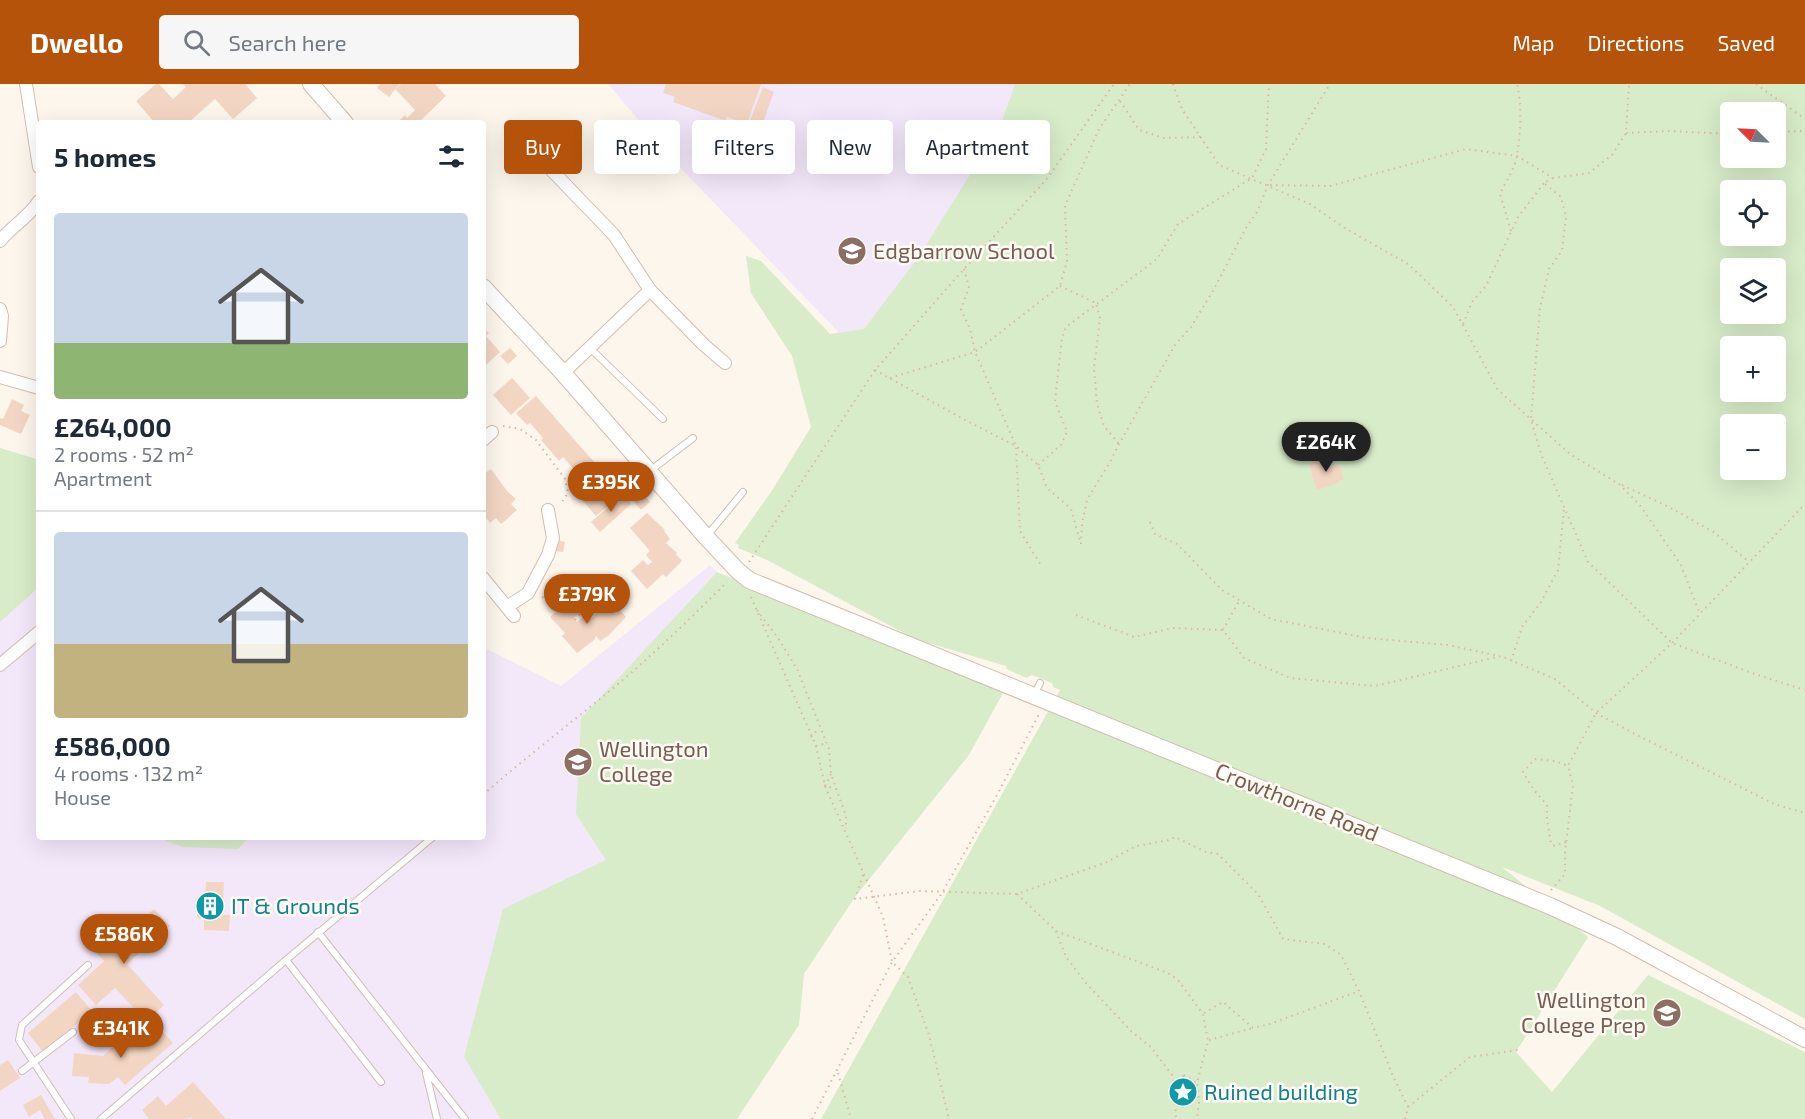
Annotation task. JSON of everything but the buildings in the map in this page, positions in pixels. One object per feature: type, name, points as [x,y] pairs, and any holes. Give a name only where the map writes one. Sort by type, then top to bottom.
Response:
[{"type":"street","points":[[26,84],[36,148]]},
{"type":"street","points":[[311,84],[342,120]]},
{"type":"street","points":[[555,174],[614,235],[650,290],[725,363]]},
{"type":"street","points":[[0,241],[4,228],[36,206]]},
{"type":"street","name":"Crowthorne Road","points":[[486,290],[563,373],[705,537],[743,568],[749,580],[1040,693],[1550,906],[1617,937],[1805,1039]]},
{"type":"street","points":[[563,373],[650,290]]},
{"type":"street","points":[[0,309],[2,316],[0,340]]},
{"type":"street","points":[[0,377],[36,387]]},
{"type":"street","points":[[486,582],[510,612],[529,591],[548,555],[553,538],[549,515]]},
{"type":"street","points":[[0,665],[36,635]]},
{"type":"lane","points":[[589,348],[663,419]]},
{"type":"lane","points":[[648,472],[693,438]]},
{"type":"lane","points":[[705,537],[743,492]]},
{"type":"lane","points":[[101,1119],[318,932],[429,840]]},
{"type":"lane","points":[[318,932],[465,1119]]},
{"type":"lane","points":[[286,960],[381,1082]]},
{"type":"lane","points":[[71,1119],[19,1040],[22,1025],[88,965]]},
{"type":"lane","points":[[22,1071],[73,1032]]},
{"type":"lane","points":[[425,1069],[437,1119]]},
{"type":"path","points":[[486,792],[632,672],[743,568],[876,370],[1046,180],[1114,84]]},
{"type":"path","points":[[890,378],[975,352],[1060,286],[1067,261],[1065,206],[1099,129],[1130,84]]},
{"type":"path","points":[[1173,84],[1182,109],[1219,165],[1310,204],[1408,264],[1453,307],[1498,390],[1531,420],[1570,454],[1619,484],[1669,507],[1715,533],[1749,562]]},
{"type":"path","points":[[1038,465],[1061,445],[1067,432],[1055,401],[1062,337],[1066,327],[1157,259],[1178,224],[1252,178],[1266,149],[1269,84]]},
{"type":"path","points":[[876,370],[1016,446],[1038,465],[1047,488],[1071,509],[1081,544],[1087,500],[1175,345],[1191,327],[1214,289],[1246,228],[1257,212],[1268,185],[1330,84]]},
{"type":"path","points":[[1511,232],[1500,194],[1517,156],[1520,96],[1517,84]]},
{"type":"path","points":[[1463,324],[1472,302],[1486,286],[1518,217],[1544,183],[1553,178],[1589,173],[1612,155],[1626,133],[1629,84]]},
{"type":"path","points":[[1756,84],[1805,119]]},
{"type":"path","points":[[1120,101],[1139,130],[1164,138],[1201,138]]},
{"type":"path","points":[[1786,131],[1805,130]]},
{"type":"path","points":[[1626,133],[1667,131],[1720,133]]},
{"type":"path","points":[[1268,185],[1330,186],[1466,149],[1517,156],[1553,178]]},
{"type":"path","points":[[1544,183],[1561,197],[1566,217],[1563,251],[1549,269],[1540,308],[1531,420],[1541,454],[1588,562],[1672,643],[1805,690]]},
{"type":"path","points":[[964,269],[969,287],[961,309],[970,329],[975,352],[1016,446],[1020,531],[1041,567]]},
{"type":"path","points":[[1060,286],[1096,303],[1100,318],[1094,368],[1097,404],[1104,426],[1119,444]]},
{"type":"path","points":[[488,436],[501,425],[520,429],[536,440],[565,478],[568,494],[549,515]]},
{"type":"path","points":[[1619,484],[1639,504],[1681,565],[1700,614]]},
{"type":"path","points":[[1545,896],[1565,874],[1573,785],[1568,766],[1596,713],[1672,643],[1805,504]]},
{"type":"path","points":[[1511,661],[1522,627],[1541,602],[1558,570],[1564,508]]},
{"type":"path","points":[[1150,522],[1155,534],[1177,544],[1222,590],[1271,619],[1367,638],[1448,645],[1501,656],[1555,679],[1596,713],[1774,804],[1805,813]]},
{"type":"path","points":[[575,620],[608,583]]},
{"type":"path","points":[[529,591],[552,600],[565,597],[580,598],[590,601],[598,611]]},
{"type":"path","points":[[751,597],[816,746],[825,786],[883,917],[892,962],[908,977],[929,1035],[949,1119]]},
{"type":"path","points":[[1223,630],[1239,601]]},
{"type":"path","points":[[754,607],[778,638],[797,669],[830,749],[831,774],[846,816],[846,832]]},
{"type":"path","points":[[1076,615],[1134,637],[1173,628],[1223,630]]},
{"type":"path","points":[[1223,630],[1244,658],[1290,678],[1300,679],[1375,686],[1501,656]]},
{"type":"path","points":[[813,1119],[892,962],[942,893],[997,795],[1040,693]]},
{"type":"path","points":[[812,737],[820,727]]},
{"type":"path","points":[[816,746],[827,743]]},
{"type":"path","points":[[1566,843],[1555,846],[1551,844],[1547,805],[1523,772],[1536,759],[1555,761],[1568,766]]},
{"type":"path","points":[[825,786],[831,774]]},
{"type":"path","points":[[825,786],[836,789]]},
{"type":"path","points":[[863,874],[855,899],[920,891],[1017,894],[1107,862],[1136,846],[1175,837],[1206,852],[1218,854],[1258,894],[1284,939],[1325,944],[1341,955],[1359,991],[1408,1107]]},
{"type":"path","points":[[1017,894],[1056,931],[1168,973],[1178,980],[1203,1014],[1208,1041],[1197,1083],[1199,1102],[1197,1119]]},
{"type":"path","points":[[1056,931],[1066,957],[1085,982],[1132,1032],[1151,1047],[1172,1075],[1176,1084],[1176,1119]]},
{"type":"path","points":[[1208,1041],[1270,1024],[1359,991]]},
{"type":"path","points":[[1203,1014],[1223,1002],[1252,1028]]},
{"type":"path","points":[[1405,1119],[1408,1107],[1470,1057],[1518,1050]]},
{"type":"path","points":[[837,1072],[851,1119]]},
{"type":"path","points":[[1176,1084],[1184,1075],[1197,1083]]},
{"type":"path","points":[[1176,1084],[1186,1091],[1197,1083]]},
{"type":"shaded area","name":"Edgbarrow School","points":[[608,84],[1068,84],[1041,120],[905,120],[905,174],[1001,174],[864,359],[680,167],[680,120],[639,120]]},
{"type":"shaded area","name":"Wellington College","points":[[0,448],[36,459],[36,840],[486,840],[486,648],[561,686],[710,565],[727,582],[568,1119],[0,1119]]},
{"type":"green space","points":[[1015,84],[1805,84],[1805,1019],[1600,906],[1502,867],[1588,937],[1516,1052],[1552,1092],[1648,975],[1805,1052],[1805,1119],[821,1119],[1060,690],[1053,687],[1052,683],[1032,675],[1026,678],[1007,669],[1006,666],[915,639],[767,560],[738,548],[739,545],[735,543],[773,489],[811,427],[792,356],[751,293],[746,256],[761,261],[830,334],[864,329],[920,255],[970,174],[1050,174],[1050,120],[1002,120]]},
{"type":"green space","points":[[0,448],[36,459],[36,590],[0,622]]},
{"type":"green space","points":[[717,572],[1003,693],[969,755],[855,897],[804,974],[799,1025],[737,1119],[501,1119],[464,1057],[503,909],[606,860],[576,814],[581,718]]},
{"type":"green space","points":[[164,840],[246,840],[238,849],[183,847]]},
{"type":"place","name":"Edgbarrow School","points":[[852,251]]},
{"type":"place","name":"Wellington College","points":[[578,762]]},
{"type":"place","name":"IT & Grounds","points":[[210,906]]},
{"type":"place","name":"Wellington College Prep","points":[[1667,1013]]},
{"type":"place","name":"Ruined building","points":[[1183,1092]]}]
